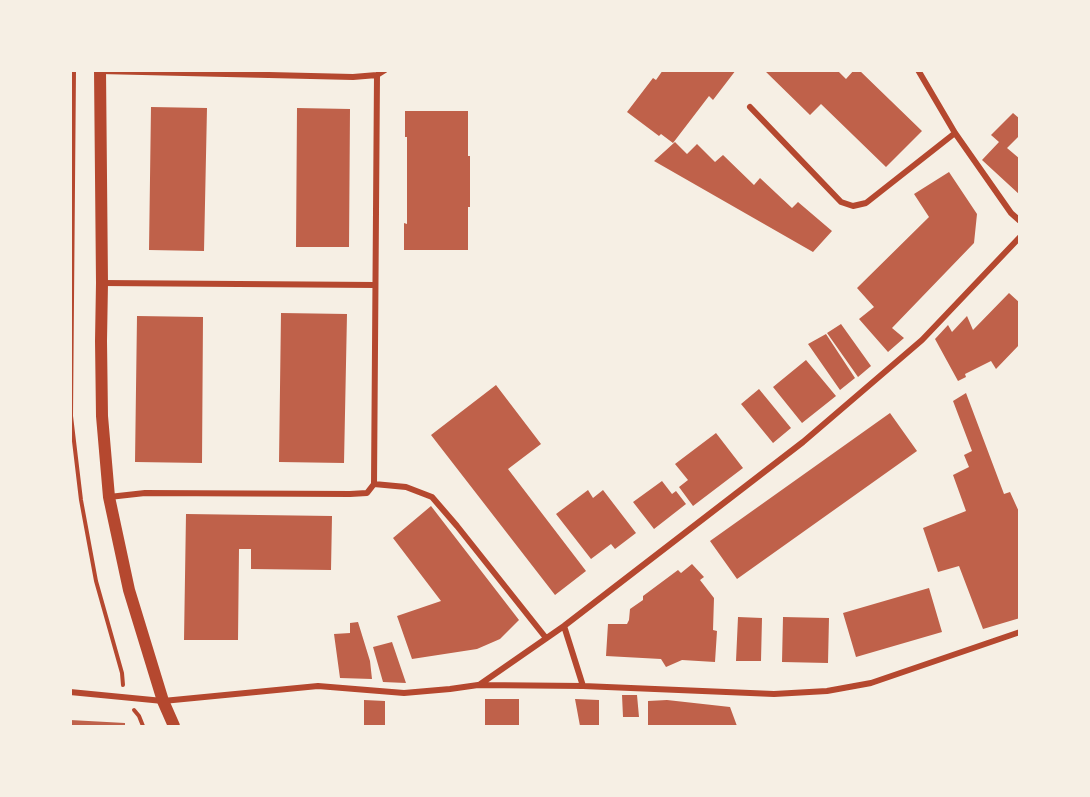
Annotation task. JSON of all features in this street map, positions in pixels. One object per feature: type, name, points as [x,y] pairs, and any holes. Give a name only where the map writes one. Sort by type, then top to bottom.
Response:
[{"type":"main road","points":[[100,71],[102,283],[100,341],[102,416],[109,497],[129,590],[163,701],[174,726]]},
{"type":"street","points":[[100,71],[353,77],[377,75],[385,70]]},
{"type":"street","points":[[918,70],[955,133],[1011,213],[1020,221]]},
{"type":"street","points":[[109,497],[145,493],[350,494],[367,493],[374,484],[377,75]]},
{"type":"street","points":[[750,107],[841,202],[853,206],[866,203],[955,133]]},
{"type":"street","points":[[478,685],[564,626],[812,435],[922,340],[1020,237]]},
{"type":"street","points":[[102,283],[375,285]]},
{"type":"street","points":[[374,484],[406,487],[432,497],[546,638]]},
{"type":"street","points":[[564,626],[582,686]]},
{"type":"street","points":[[70,692],[163,701],[318,686],[404,693],[478,685],[582,686],[774,694],[827,691],[871,683],[1020,632]]},
{"type":"path","points":[[74,70],[71,416],[81,500],[96,581],[122,673]]},
{"type":"path","points":[[139,716],[143,726]]},
{"type":"building","points":[[663,70],[736,70],[713,100],[709,96],[673,143],[661,134],[659,136],[627,112],[653,78],[656,80]]},
{"type":"building","points":[[764,70],[837,70],[846,79],[854,70],[859,70],[922,131],[886,167],[821,104],[810,115]]},
{"type":"building","points":[[151,107],[207,108],[204,251],[149,250]]},
{"type":"building","points":[[297,108],[350,109],[349,247],[296,247]]},
{"type":"building","points":[[405,111],[468,111],[470,207],[468,207],[468,250],[404,250],[404,223],[407,224]]},
{"type":"building","points":[[1013,113],[1020,119],[1020,135],[1007,148],[1020,159],[1020,195],[982,160],[999,142],[991,135]]},
{"type":"building","points":[[675,142],[687,154],[697,144],[715,162],[723,155],[754,185],[760,178],[792,208],[798,202],[832,231],[813,252],[654,161]]},
{"type":"building","points":[[949,172],[977,214],[974,243],[892,328],[904,338],[888,352],[859,319],[874,307],[857,288],[929,217],[914,194]]},
{"type":"building","points":[[1009,293],[1020,303],[1020,344],[996,369],[991,361],[965,374],[966,377],[958,381],[935,339],[948,325],[952,332],[967,316],[973,330]]},
{"type":"building","points":[[281,313],[347,314],[344,463],[279,462]]},
{"type":"building","points":[[137,316],[203,317],[202,463],[135,462]]},
{"type":"building","points":[[841,324],[871,366],[858,377],[827,333]]},
{"type":"building","points":[[826,334],[855,378],[840,390],[808,344]]},
{"type":"building","points":[[806,360],[836,396],[802,423],[773,387]]},
{"type":"building","points":[[496,385],[541,444],[508,469],[586,571],[555,595],[431,435]]},
{"type":"building","points":[[759,389],[791,428],[773,443],[741,404]]},
{"type":"building","points":[[966,393],[1004,494],[1010,492],[1020,514],[1020,618],[983,629],[959,566],[938,572],[923,528],[966,511],[953,475],[969,467],[964,455],[972,451],[953,401]]},
{"type":"building","points":[[890,413],[917,451],[737,579],[710,541]]},
{"type":"building","points":[[716,433],[743,468],[693,506],[679,487],[688,480],[675,464]]},
{"type":"building","points":[[662,481],[672,494],[676,491],[686,504],[654,529],[633,502]]},
{"type":"building","points":[[588,490],[593,498],[603,490],[636,533],[615,549],[611,544],[591,559],[556,514]]},
{"type":"building","points":[[431,506],[519,620],[500,639],[477,649],[412,659],[397,616],[441,601],[393,538]]},
{"type":"building","points":[[186,514],[332,516],[331,570],[251,569],[251,549],[239,549],[238,640],[184,640]]},
{"type":"building","points":[[692,564],[704,577],[700,580],[714,598],[713,630],[717,631],[715,662],[682,660],[666,667],[661,659],[606,656],[608,624],[627,624],[630,609],[643,600],[643,596],[678,570],[681,573]]},
{"type":"building","points":[[929,588],[942,632],[856,657],[843,613]]},
{"type":"building","points":[[738,617],[762,618],[761,661],[736,661]]},
{"type":"building","points":[[783,617],[829,618],[828,663],[782,662]]},
{"type":"building","points":[[358,622],[370,661],[372,679],[340,678],[334,634],[350,633],[350,623]]},
{"type":"building","points":[[392,642],[406,683],[383,682],[373,647]]},
{"type":"building","points":[[622,695],[637,695],[639,717],[623,717]]},
{"type":"building","points":[[485,699],[519,699],[519,726],[485,726]]},
{"type":"building","points":[[575,699],[599,700],[599,726],[580,726]]},
{"type":"building","points":[[364,700],[385,701],[385,726],[364,726]]},
{"type":"building","points":[[667,700],[730,707],[737,726],[648,726],[648,701]]},
{"type":"building","points":[[70,720],[125,723],[125,726],[70,726]]}]
